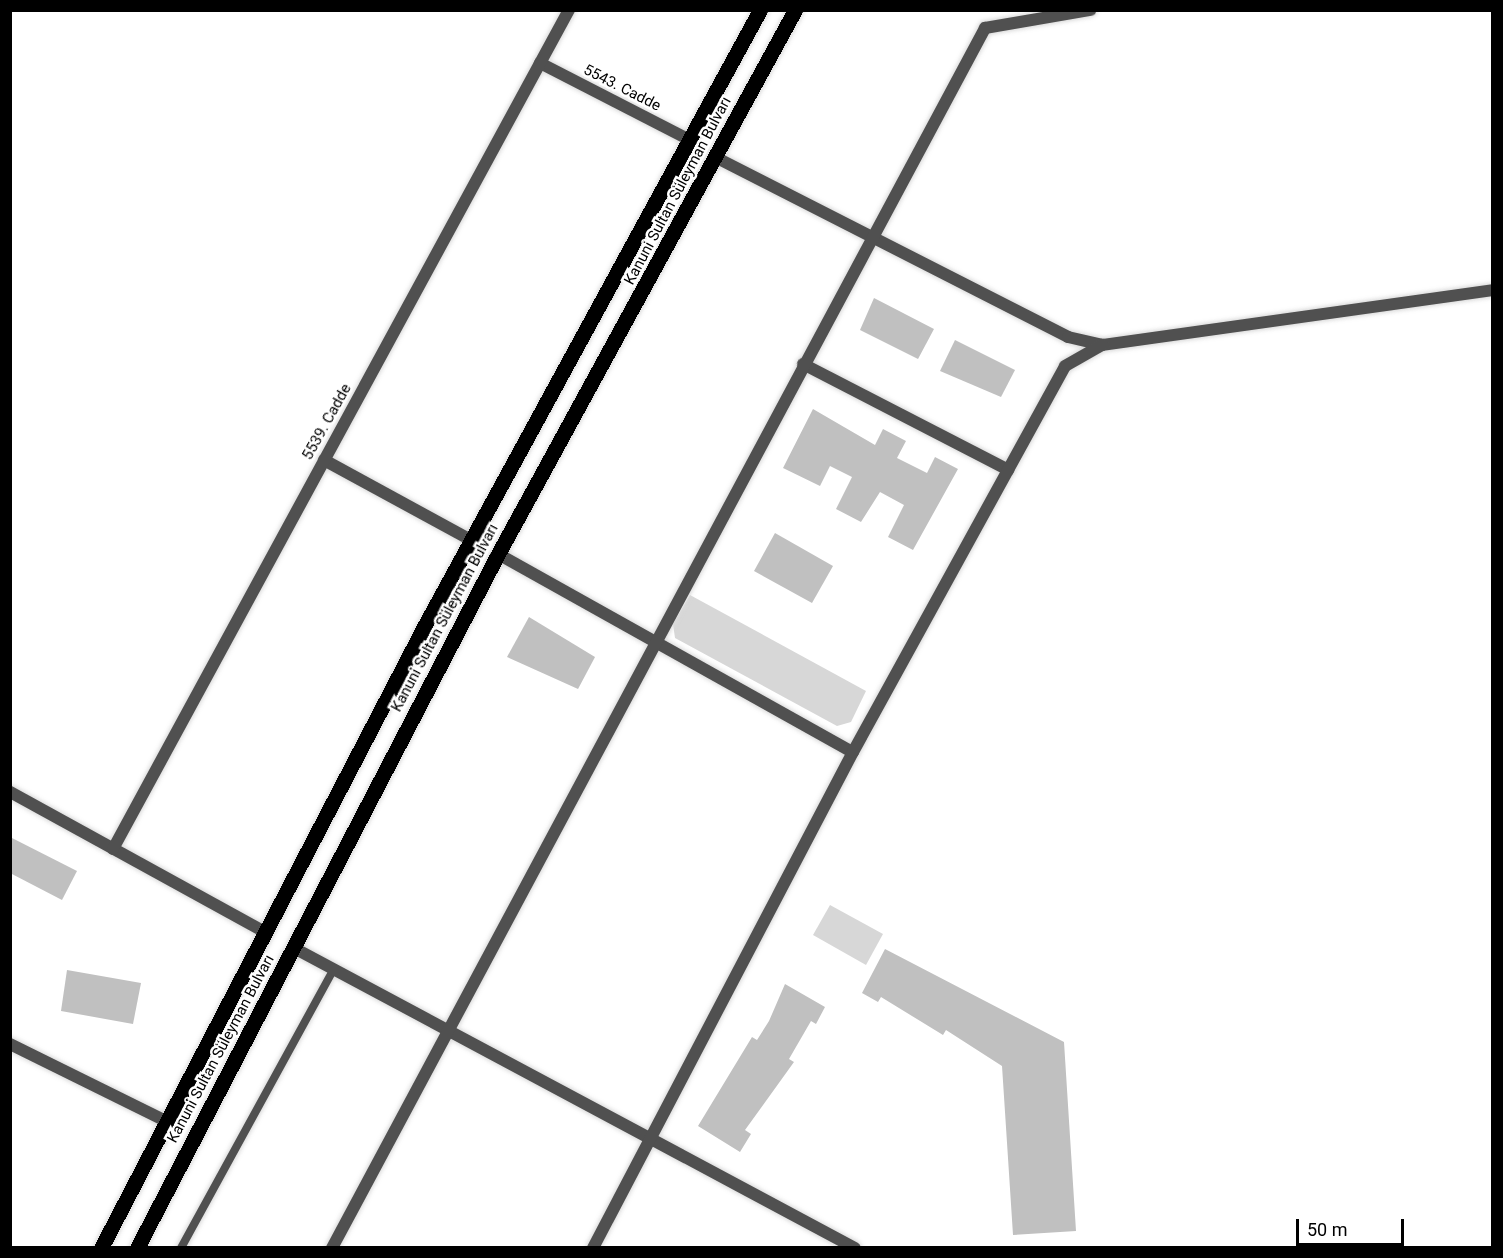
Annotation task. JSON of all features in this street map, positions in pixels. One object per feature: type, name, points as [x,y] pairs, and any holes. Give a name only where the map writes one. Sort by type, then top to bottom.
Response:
[{"type":"main road","name":"Kanuni Sultan Süleyman Bulvarı","points":[[101,1248],[471,540],[760,10]]},
{"type":"main road","name":"Kanuni Sultan Süleyman Bulvarı","points":[[137,1248],[498,554],[717,158],[795,10]]},
{"type":"street","name":"5539. Cadde","points":[[112,849],[569,10]]},
{"type":"street","points":[[332,1248],[870,238],[985,28],[1090,10]]},
{"type":"street","name":"5543. Cadde","points":[[540,63],[690,140]]},
{"type":"street","points":[[717,158],[1068,337],[1102,345],[1492,290]]},
{"type":"street","points":[[593,1248],[651,1143],[853,753],[1065,366],[1102,345]]},
{"type":"street","points":[[803,364],[1008,470]]},
{"type":"street","points":[[324,459],[471,540]]},
{"type":"street","points":[[498,554],[853,753]]},
{"type":"street","points":[[10,792],[266,933]]},
{"type":"street","points":[[294,948],[449,1030],[651,1143],[855,1248]]},
{"type":"street","points":[[10,1044],[168,1122]]},
{"type":"lane","points":[[181,1248],[334,969]]},
{"type":"shaded area","points":[[690,595],[866,691],[851,722],[837,726],[675,638],[673,624]]},
{"type":"shaded area","points":[[830,905],[883,934],[866,965],[813,935]]},
{"type":"building","points":[[874,298],[934,329],[918,359],[860,330]]},
{"type":"building","points":[[955,340],[1015,370],[1001,397],[940,371]]},
{"type":"building","points":[[813,409],[875,445],[883,429],[906,441],[897,458],[927,473],[935,457],[958,469],[913,550],[888,537],[904,505],[880,492],[861,522],[836,509],[852,477],[830,466],[820,486],[783,468]]},
{"type":"building","points":[[775,533],[833,566],[812,603],[754,571]]},
{"type":"building","points":[[529,617],[595,657],[578,689],[507,657]]},
{"type":"building","points":[[10,837],[77,871],[62,900],[10,873]]},
{"type":"building","points":[[885,949],[1064,1042],[1076,1231],[1013,1235],[1002,1066],[946,1030],[943,1035],[881,997],[878,1002],[862,993]]},
{"type":"building","points":[[67,970],[141,983],[133,1024],[61,1011]]},
{"type":"building","points":[[785,984],[825,1007],[816,1024],[811,1021],[789,1059],[794,1062],[745,1130],[751,1134],[740,1152],[698,1126],[752,1037],[757,1040],[769,1021]]}]
